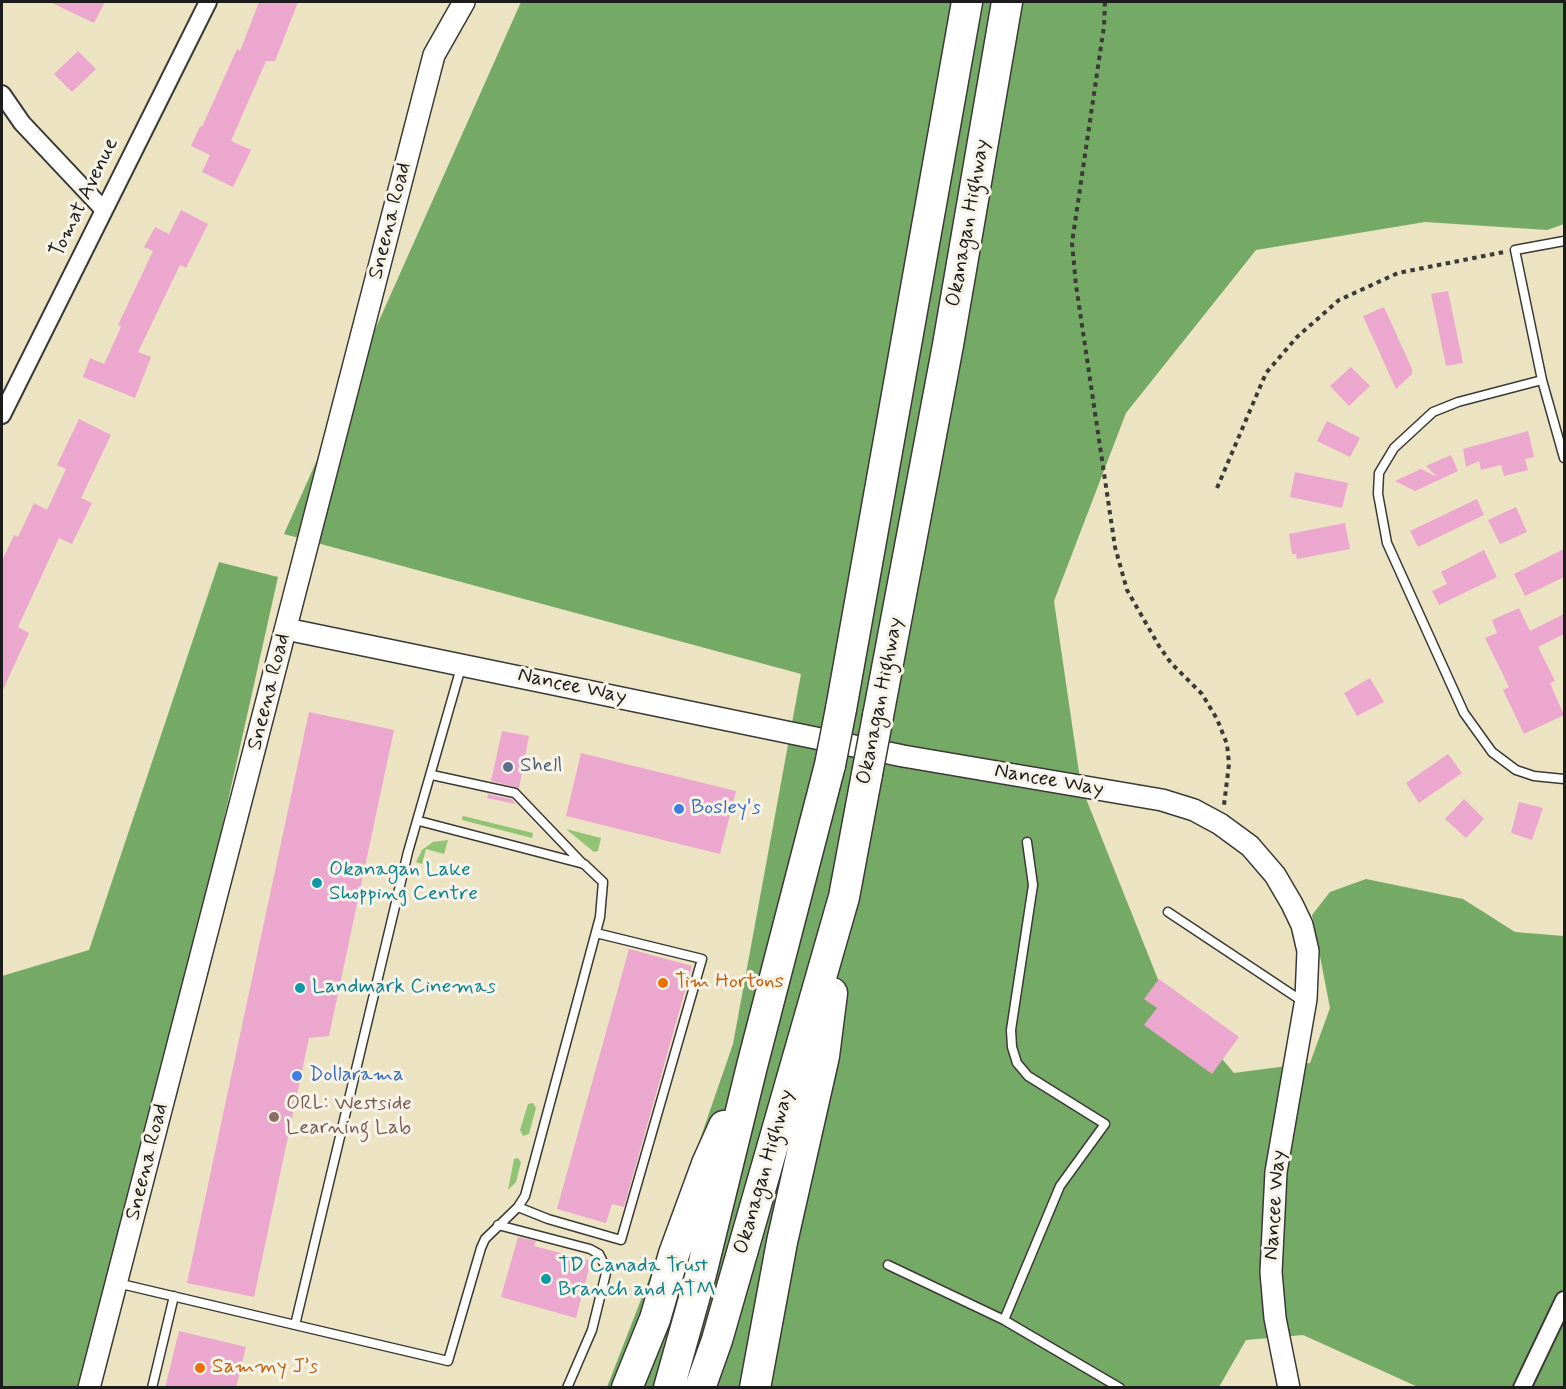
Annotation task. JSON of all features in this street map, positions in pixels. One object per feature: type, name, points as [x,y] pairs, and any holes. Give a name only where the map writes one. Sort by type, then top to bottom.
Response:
[{"type":"highway","name":"Okanagan Highway","points":[[669,1388],[701,1274],[830,765],[967,2]]},
{"type":"highway","name":"Okanagan Highway","points":[[700,1388],[717,1340],[844,897],[948,345],[1007,2]]},
{"type":"highway","points":[[755,1388],[782,1242],[824,1056],[844,897]]},
{"type":"highway","points":[[627,1388],[655,1319],[674,1254],[707,1164],[752,1066]]},
{"type":"street","name":"Tomat Avenue","points":[[2,415],[208,2]]},
{"type":"street","name":"Sneena Road","points":[[89,1388],[434,55],[464,2]]},
{"type":"street","points":[[2,94],[22,123],[103,209]]},
{"type":"street","name":"Nancee Way","points":[[286,630],[462,664],[903,756],[1162,800],[1194,810],[1220,824],[1250,846],[1275,875],[1292,904],[1302,925],[1308,951],[1305,1003],[1277,1163],[1271,1272],[1275,1318],[1289,1388]]},
{"type":"street","points":[[1522,1388],[1564,1300]]},
{"type":"lane","points":[[1564,241],[1515,250],[1542,380],[1564,458]]},
{"type":"lane","points":[[1542,380],[1458,402],[1433,412],[1394,448],[1379,472],[1378,494],[1387,543],[1464,713],[1492,752],[1516,770],[1534,776],[1564,779]]},
{"type":"lane","points":[[295,1325],[408,852],[419,821],[462,664]]},
{"type":"lane","points":[[117,1283],[448,1361],[485,1239],[518,1207],[525,1196],[596,933],[603,882],[515,793],[432,774]]},
{"type":"lane","points":[[419,821],[584,864]]},
{"type":"lane","points":[[1004,1320],[1060,1186],[1106,1124],[1028,1076],[1017,1063],[1012,1047],[1011,1030],[1033,885],[1027,842]]},
{"type":"lane","points":[[1168,912],[1305,1003]]},
{"type":"lane","points":[[518,1207],[548,1220],[621,1240],[702,959],[596,933]]},
{"type":"lane","points":[[498,1225],[575,1244],[598,1254],[606,1273],[592,1330],[567,1388]]},
{"type":"lane","points":[[888,1265],[1004,1320],[1120,1388]]},
{"type":"lane","points":[[152,1388],[174,1296]]},
{"type":"path","points":[[1105,2],[1104,26],[1072,243],[1076,285],[1115,548],[1127,590],[1159,646],[1202,694],[1217,719],[1227,744],[1229,765],[1220,824]]},
{"type":"path","points":[[1216,488],[1266,373],[1297,337],[1339,300],[1398,273],[1515,250]]},
{"type":"green space","points":[[521,2],[1564,2],[1564,224],[1547,230],[1425,222],[1256,250],[1126,413],[1054,601],[1081,786],[1161,987],[1234,1073],[1310,1063],[1330,1008],[1312,915],[1330,892],[1366,879],[1463,899],[1515,932],[1564,936],[1564,1387],[1418,1387],[1303,1335],[1246,1340],[1219,1387],[607,1387],[672,1220],[733,1044],[801,674],[284,534]]},
{"type":"green space","points":[[219,562],[278,577],[97,1387],[2,1388],[2,976],[89,950]]},
{"type":"green space","points":[[463,816],[533,833],[532,838],[462,820]]},
{"type":"green space","points":[[566,829],[601,838],[598,851],[594,852]]},
{"type":"green space","points":[[448,840],[444,854],[426,849],[422,864],[416,862],[422,850],[433,842]]},
{"type":"green space","points":[[533,1103],[536,1108],[529,1134],[523,1136],[520,1130],[528,1104]]},
{"type":"green space","points":[[518,1158],[521,1162],[516,1182],[508,1190],[514,1159]]},
{"type":"building","points":[[50,2],[105,2],[94,23]]},
{"type":"building","points":[[259,2],[298,2],[275,61],[266,61],[231,141],[251,150],[233,187],[202,172],[210,155],[191,146],[237,49],[240,51]]},
{"type":"building","points":[[78,51],[96,69],[72,92],[54,74]]},
{"type":"building","points":[[181,210],[208,224],[186,268],[180,265],[138,352],[151,357],[135,398],[83,377],[90,358],[104,364],[121,327],[118,325],[153,251],[144,247],[155,227],[169,234]]},
{"type":"building","points":[[1448,291],[1463,363],[1446,366],[1431,294]]},
{"type":"building","points":[[1384,307],[1412,369],[1412,374],[1396,389],[1363,316]]},
{"type":"building","points":[[1351,367],[1370,386],[1349,406],[1330,386]]},
{"type":"building","points":[[79,419],[111,435],[81,498],[92,503],[72,544],[59,538],[18,627],[29,633],[2,692],[2,561],[14,535],[18,537],[34,503],[47,510],[66,469],[57,465]]},
{"type":"building","points":[[1327,421],[1360,438],[1350,457],[1317,441]]},
{"type":"building","points":[[1528,431],[1534,457],[1525,459],[1528,470],[1504,476],[1501,465],[1481,470],[1479,461],[1466,467],[1463,449]]},
{"type":"building","points":[[1451,455],[1458,471],[1415,491],[1395,481],[1421,469],[1437,477],[1426,466]]},
{"type":"building","points":[[1295,472],[1348,483],[1342,508],[1290,497]]},
{"type":"building","points":[[1477,499],[1484,515],[1418,547],[1410,531]]},
{"type":"building","points":[[1516,507],[1527,532],[1500,544],[1488,520]]},
{"type":"building","points":[[1345,523],[1350,549],[1297,559],[1296,554],[1292,554],[1289,534]]},
{"type":"building","points":[[1564,549],[1564,577],[1525,596],[1514,574]]},
{"type":"building","points":[[1484,550],[1497,577],[1439,605],[1432,591],[1447,584],[1441,572]]},
{"type":"building","points":[[1519,608],[1530,631],[1564,614],[1564,634],[1538,647],[1555,681],[1550,683],[1564,715],[1524,734],[1503,690],[1509,687],[1485,638],[1497,633],[1492,620]]},
{"type":"building","points":[[1370,678],[1384,702],[1357,716],[1344,693]]},
{"type":"building","name":"Okanagan Lake Shopping Centre","points":[[309,712],[394,730],[329,1036],[309,1038],[254,1297],[187,1283]]},
{"type":"building","name":"Shell","points":[[502,731],[529,736],[519,788],[491,781]]},
{"type":"building","points":[[581,753],[736,791],[720,854],[566,816]]},
{"type":"building","points":[[1448,754],[1462,773],[1419,803],[1406,783]]},
{"type":"building","points":[[488,794],[512,799],[515,804],[487,798]]},
{"type":"building","points":[[1464,799],[1484,819],[1466,838],[1445,819]]},
{"type":"building","points":[[1519,802],[1543,808],[1532,840],[1511,833]]},
{"type":"building","points":[[629,949],[692,966],[624,1207],[612,1204],[606,1223],[557,1209]]},
{"type":"building","points":[[1159,979],[1239,1037],[1212,1074],[1144,1025],[1157,1008],[1144,999]]},
{"type":"building","name":"TD Canada Trust Branch and ATM","points":[[518,1237],[536,1241],[534,1246],[591,1261],[576,1318],[501,1297]]},
{"type":"building","points":[[179,1331],[246,1347],[236,1388],[165,1388]]},
{"type":"place","name":"Shell","points":[[508,767]]},
{"type":"place","name":"Bosley's","points":[[679,809]]},
{"type":"place","name":"Okanagan Lake Shopping Centre","points":[[317,883]]},
{"type":"place","name":"Tim Hortons","points":[[663,983]]},
{"type":"place","name":"Landmark Cinemas","points":[[300,988]]},
{"type":"place","name":"Dollarama","points":[[297,1076]]},
{"type":"place","name":"ORL: Westside Learning Lab","points":[[274,1117]]},
{"type":"place","name":"TD Canada Trust Branch and ATM","points":[[546,1279]]},
{"type":"place","name":"Sammy J’s","points":[[200,1368]]}]
